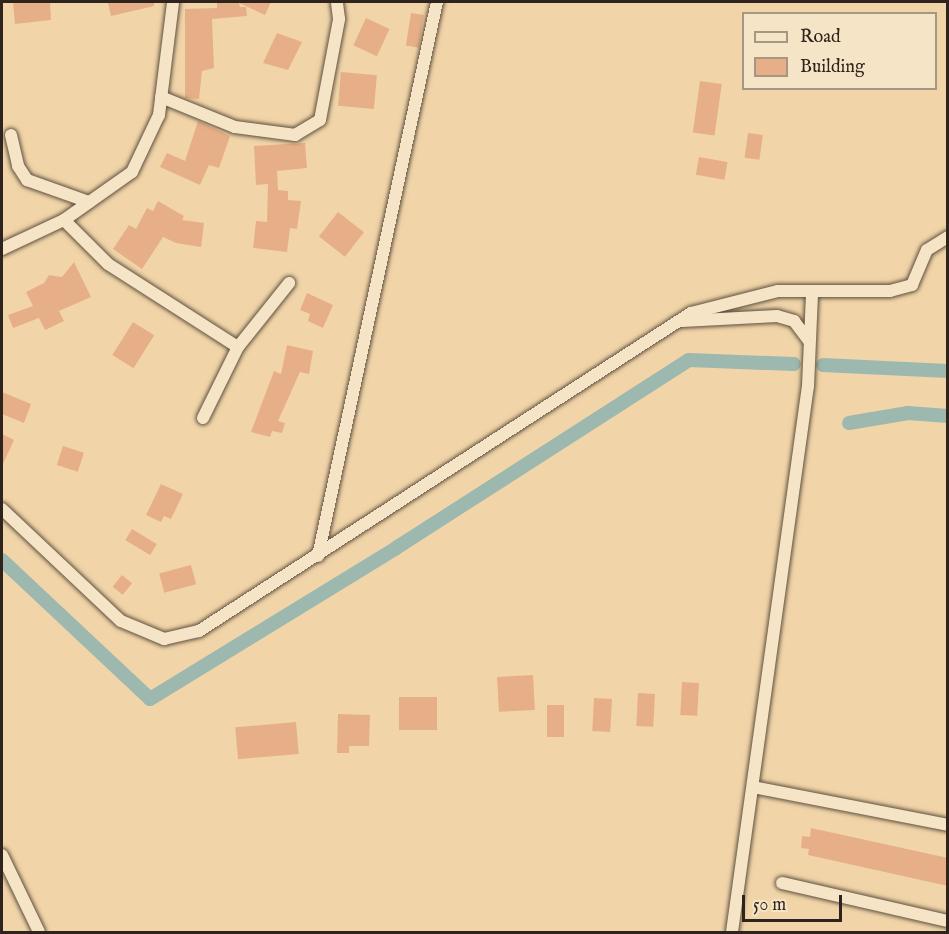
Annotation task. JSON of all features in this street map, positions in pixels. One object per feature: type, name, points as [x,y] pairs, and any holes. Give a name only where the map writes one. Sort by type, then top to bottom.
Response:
[{"type":"street","points":[[2,249],[64,220],[132,172],[159,115],[173,2]]},
{"type":"street","points":[[161,97],[235,127],[295,135],[320,120],[339,19],[337,2]]},
{"type":"street","points":[[318,556],[437,2]]},
{"type":"street","points":[[11,135],[18,166],[27,180],[89,202]]},
{"type":"street","points":[[64,220],[108,264],[238,347]]},
{"type":"street","points":[[2,509],[121,621],[164,639],[199,631],[702,308],[778,291],[812,294],[890,291],[912,285],[927,250],[948,237]]},
{"type":"street","points":[[203,418],[238,347],[289,283]]},
{"type":"street","points":[[732,933],[808,386],[812,294]]},
{"type":"street","points":[[682,321],[777,316],[794,321],[809,341]]},
{"type":"street","points":[[753,787],[948,825]]},
{"type":"street","points":[[2,855],[39,933]]},
{"type":"street","points":[[782,883],[948,921]]},
{"type":"building","points":[[13,2],[50,2],[51,20],[15,24]]},
{"type":"building","points":[[154,2],[154,6],[111,16],[108,3]]},
{"type":"building","points":[[217,2],[271,2],[265,15],[239,3],[240,7],[246,7],[247,16],[212,19],[214,68],[202,71],[199,99],[185,98],[185,9],[217,8]]},
{"type":"building","points":[[411,13],[424,15],[419,48],[406,46]]},
{"type":"building","points":[[366,18],[390,29],[377,56],[353,45]]},
{"type":"building","points":[[277,33],[302,42],[288,70],[263,63]]},
{"type":"building","points":[[341,72],[377,75],[374,109],[338,106]]},
{"type":"building","points":[[700,81],[722,84],[715,136],[693,132]]},
{"type":"building","points":[[198,121],[230,136],[219,168],[209,165],[200,185],[160,167],[167,153],[185,161]]},
{"type":"building","points":[[748,133],[763,135],[759,160],[745,158]]},
{"type":"building","points":[[305,143],[307,168],[277,171],[278,190],[288,191],[288,200],[301,201],[297,229],[290,228],[287,252],[253,248],[256,221],[267,222],[268,184],[256,185],[254,146]]},
{"type":"building","points":[[699,157],[728,162],[724,180],[696,175]]},
{"type":"building","points":[[158,201],[184,216],[182,220],[204,223],[201,247],[176,243],[163,237],[142,269],[113,249],[129,225],[136,229],[147,208],[153,211]]},
{"type":"building","points":[[338,212],[364,232],[345,257],[319,236]]},
{"type":"building","points":[[74,262],[91,297],[59,311],[64,321],[45,330],[39,318],[13,328],[8,315],[33,306],[26,292],[44,283],[49,275],[62,277]]},
{"type":"building","points":[[307,293],[333,305],[323,328],[308,321],[310,314],[300,310]]},
{"type":"building","points":[[133,322],[154,335],[134,368],[112,355]]},
{"type":"building","points":[[287,345],[313,351],[309,374],[300,372],[278,421],[285,423],[282,433],[272,431],[270,437],[251,432],[274,371],[281,374]]},
{"type":"building","points":[[2,392],[31,404],[24,423],[2,414]]},
{"type":"building","points":[[2,434],[14,440],[2,466]]},
{"type":"building","points":[[63,446],[84,453],[78,472],[57,465]]},
{"type":"building","points":[[161,484],[183,494],[171,519],[164,516],[161,522],[146,515]]},
{"type":"building","points":[[132,529],[157,544],[150,555],[125,540]]},
{"type":"building","points":[[191,565],[196,584],[164,593],[159,574]]},
{"type":"building","points":[[122,575],[132,583],[123,595],[113,587]]},
{"type":"building","points":[[533,675],[535,710],[499,712],[497,677]]},
{"type":"building","points":[[682,682],[699,683],[697,716],[680,715]]},
{"type":"building","points":[[638,693],[655,694],[653,727],[636,726]]},
{"type":"building","points":[[399,697],[437,697],[437,730],[399,730]]},
{"type":"building","points":[[594,698],[612,699],[610,732],[592,731]]},
{"type":"building","points":[[547,705],[564,705],[564,737],[547,737]]},
{"type":"building","points":[[338,714],[370,715],[369,746],[349,746],[349,753],[337,753]]},
{"type":"building","points":[[296,722],[299,754],[238,759],[235,727]]},
{"type":"building","points":[[811,828],[948,858],[948,886],[808,855],[809,849],[801,848],[802,836],[810,837]]},
{"type":"waterway","points":[[2,560],[150,699],[396,548],[689,360],[794,364]]},
{"type":"waterway","points":[[823,365],[948,371]]},
{"type":"waterway","points":[[849,423],[908,413],[948,416]]}]
